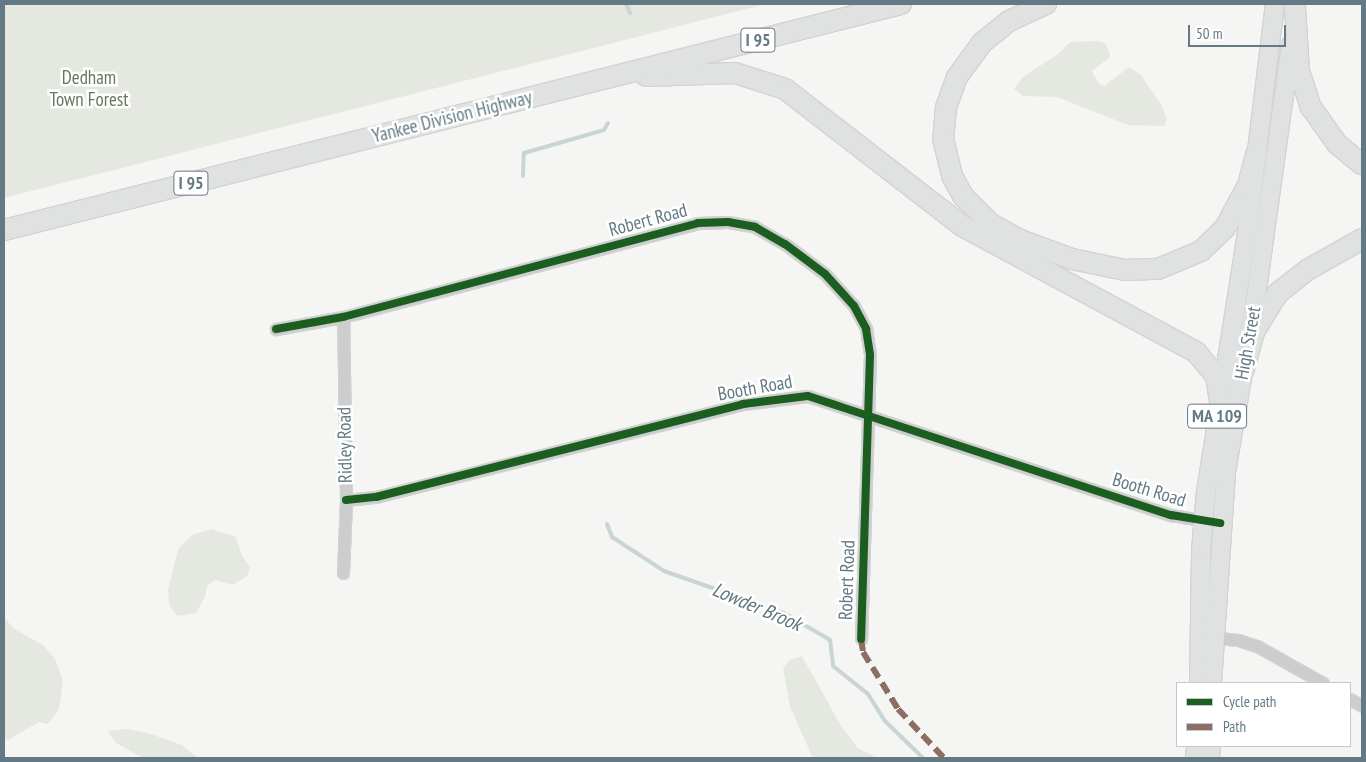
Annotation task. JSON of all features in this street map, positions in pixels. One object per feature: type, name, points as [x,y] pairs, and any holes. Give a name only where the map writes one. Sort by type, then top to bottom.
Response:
[{"type":"highway","name":"Yankee Division Highway","points":[[4,230],[901,4]]},
{"type":"highway","points":[[1046,4],[1009,21],[982,43],[957,77],[946,108],[943,139],[952,176],[963,196],[991,224],[1020,240],[1072,259],[1125,270],[1158,269],[1201,252],[1225,228],[1248,185],[1257,152]]},
{"type":"highway","points":[[1296,6],[1299,71],[1311,108],[1337,144],[1362,164]]},
{"type":"highway","points":[[614,76],[735,72],[785,89],[962,226],[1196,352],[1216,376],[1220,400]]},
{"type":"highway","points":[[1243,372],[1254,332],[1278,294],[1309,269],[1362,239]]},
{"type":"main road","name":"High Street","points":[[1212,682],[1203,521],[1257,152],[1275,4]]},
{"type":"main road","name":"High Street","points":[[1199,682],[1208,637],[1220,523],[1296,6]]},
{"type":"street","name":"Robert Road","points":[[276,328],[343,317],[698,223],[728,222],[755,227],[785,244],[825,274],[854,306],[866,329],[870,356],[861,639]]},
{"type":"street","name":"Ridley Road","points":[[343,317],[346,500],[343,573]]},
{"type":"street","name":"Booth Road","points":[[346,500],[376,497],[743,404],[808,396],[868,414],[1170,515],[1220,523]]},
{"type":"street","points":[[1208,637],[1257,646],[1321,682]]},
{"type":"street","points":[[1351,699],[1362,706]]},
{"type":"green space","name":"Dedham Town Forest","points":[[4,4],[766,4],[4,198]]},
{"type":"green space","points":[[1096,41],[1105,43],[1110,54],[1108,59],[1092,71],[1099,84],[1104,86],[1129,67],[1141,75],[1162,106],[1167,119],[1164,126],[1128,125],[1057,97],[1023,96],[1014,89],[1023,77],[1058,54],[1070,42]]},
{"type":"green space","points":[[211,529],[236,537],[242,556],[250,567],[247,576],[233,585],[215,580],[207,586],[205,597],[196,613],[177,616],[169,604],[168,590],[178,549],[192,535]]},
{"type":"green space","points":[[4,618],[16,630],[43,645],[55,659],[63,681],[59,709],[48,724],[39,722],[8,740],[4,738]]},
{"type":"green space","points":[[802,656],[841,726],[858,748],[878,758],[813,758],[790,707],[783,668],[790,660]]},
{"type":"green space","points":[[126,729],[148,733],[182,745],[198,758],[143,758],[116,743],[108,731]]},
{"type":"waterway","name":"Lowder Brook","points":[[626,4],[630,13]]},
{"type":"waterway","name":"Lowder Brook","points":[[523,176],[524,153],[604,130],[608,123]]},
{"type":"waterway","name":"Lowder Brook","points":[[607,524],[612,537],[664,571],[784,613],[830,640],[833,666],[868,694],[885,721],[923,758]]},
{"type":"marked path","points":[[861,639],[863,652],[898,709],[944,758]]},
{"type":"cycle path","points":[[276,329],[343,317],[698,223],[728,222],[755,227],[785,244],[825,274],[854,306],[866,329],[870,355],[861,639]]},
{"type":"cycle path","points":[[346,500],[376,497],[743,404],[808,396],[1171,515],[1220,523]]}]
